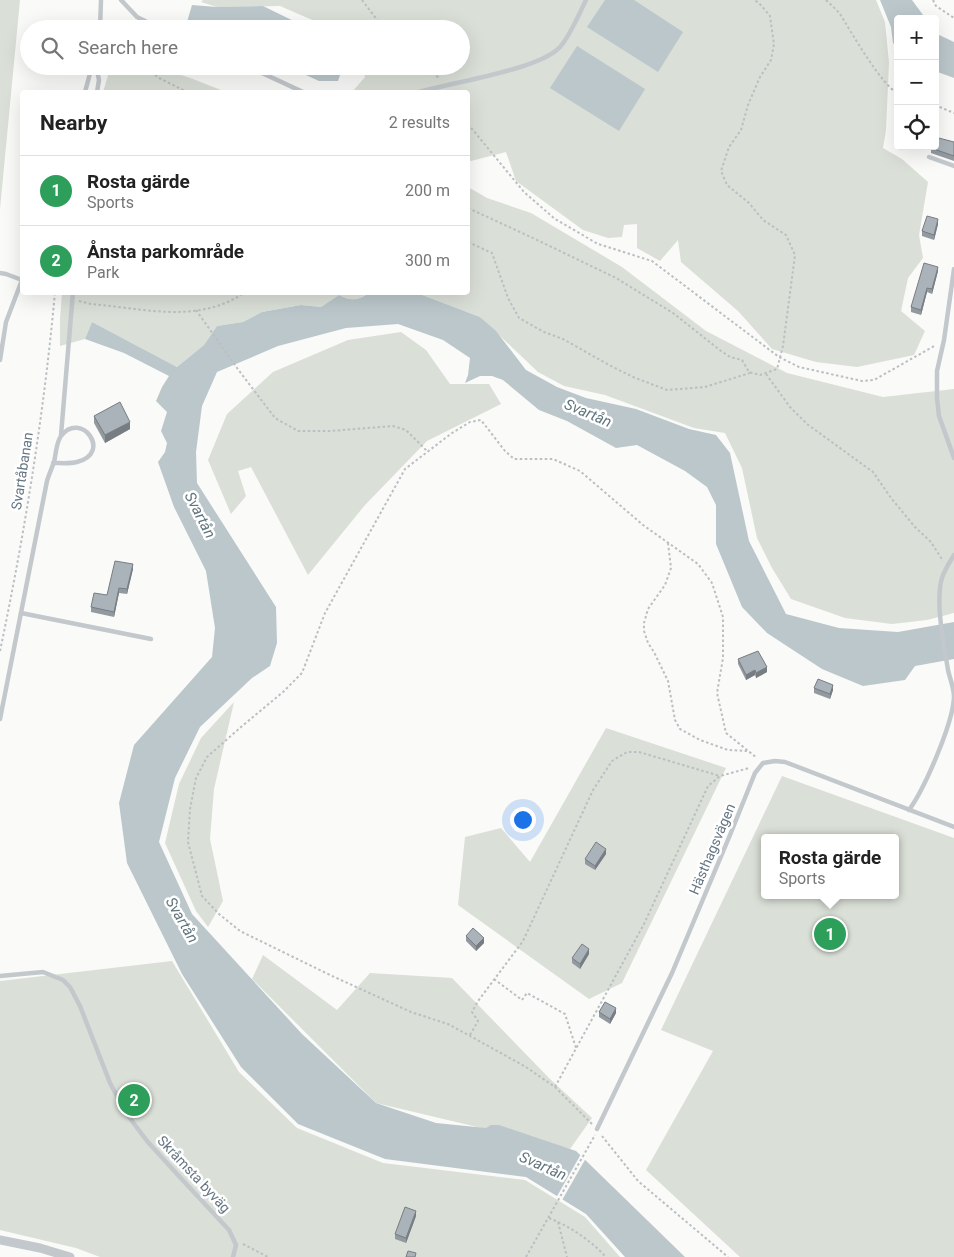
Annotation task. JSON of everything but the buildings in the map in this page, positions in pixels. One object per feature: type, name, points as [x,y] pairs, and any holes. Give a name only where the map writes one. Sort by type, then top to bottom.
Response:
[{"type":"street","points":[[0,1240],[40,1248],[70,1257]]},
{"type":"lane","points":[[100,20],[101,0]]},
{"type":"lane","points":[[121,0],[138,17],[144,20]]},
{"type":"lane","points":[[427,90],[517,68],[550,54],[561,45],[586,0]]},
{"type":"lane","points":[[86,90],[90,75]]},
{"type":"lane","points":[[98,90],[100,80],[99,75]]},
{"type":"lane","points":[[266,75],[298,90]]},
{"type":"lane","points":[[929,157],[954,166]]},
{"type":"lane","points":[[954,269],[944,340],[937,371],[937,398],[940,416],[954,458]]},
{"type":"lane","points":[[0,273],[20,279]]},
{"type":"lane","points":[[0,360],[6,322],[20,285]]},
{"type":"lane","points":[[0,719],[47,480],[61,436],[73,295]]},
{"type":"lane","points":[[53,463],[76,462],[86,458],[94,444],[91,435],[85,430],[77,428],[69,430],[61,436]]},
{"type":"lane","points":[[909,810],[922,787],[952,713],[954,695],[940,613],[940,590],[942,576],[954,554]]},
{"type":"lane","points":[[20,613],[151,639]]},
{"type":"lane","points":[[763,762],[785,762],[954,828]]},
{"type":"lane","name":"Hästhagsvägen","points":[[597,1129],[672,973],[754,773],[763,762]]},
{"type":"lane","name":"Skråmsta byväg","points":[[0,976],[43,972],[63,980],[70,987],[80,1006],[110,1083],[126,1113],[147,1141],[229,1230],[234,1240]]},
{"type":"lane","points":[[233,1257],[236,1246],[234,1240]]},
{"type":"path","points":[[362,0],[377,20]]},
{"type":"path","points":[[470,209],[616,278],[673,313],[730,357],[742,360],[749,372],[760,375],[777,369],[783,346],[795,254],[786,235],[763,220],[749,203],[727,186],[721,171],[729,147],[741,130],[748,105],[760,77],[771,60],[774,44],[770,16],[754,0]]},
{"type":"path","points":[[826,0],[838,12],[878,75],[894,91]]},
{"type":"path","points":[[933,0],[936,6],[954,18]]},
{"type":"path","points":[[154,75],[183,90]]},
{"type":"path","points":[[435,75],[447,85]]},
{"type":"path","points":[[937,105],[954,113]]},
{"type":"path","points":[[470,126],[524,192],[555,219],[598,244],[647,258],[780,358],[799,367],[862,381],[874,380],[944,340]]},
{"type":"path","points":[[470,243],[492,252],[508,298],[518,318],[544,332],[563,339],[633,377],[667,390],[705,387],[746,373],[753,373]]},
{"type":"path","name":"Svartåbanan","points":[[0,651],[40,428],[56,295]]},
{"type":"path","points":[[73,299],[91,304],[164,313],[214,308],[239,295]]},
{"type":"path","points":[[196,310],[275,418],[298,431],[393,426],[406,430],[428,451]]},
{"type":"path","points":[[766,373],[790,408],[807,424],[873,472],[915,528],[931,542],[946,567]]},
{"type":"path","points":[[728,1257],[638,1181],[597,1129],[555,1087],[526,1067],[448,1024],[411,1012],[240,931],[219,914],[202,896],[188,842],[190,809],[196,778],[207,757],[283,692],[302,673],[325,613],[405,469],[452,433],[470,422],[481,420],[505,451],[514,459],[553,459],[580,471],[643,524],[698,564],[712,583],[723,617],[723,658],[717,693],[726,733],[763,762]]},
{"type":"path","points":[[668,543],[671,568],[665,585],[648,609],[644,631],[648,643],[668,681],[675,720],[680,730],[700,740],[728,750],[747,751]]},
{"type":"path","points":[[470,1036],[478,1021],[472,1012],[523,941],[593,790],[612,761],[627,752],[639,752],[720,776]]},
{"type":"path","points":[[555,1087],[644,924],[708,786],[720,776],[746,770],[763,762]]},
{"type":"path","points":[[494,979],[522,1000],[527,993],[565,1014],[576,1048]]},
{"type":"path","points":[[526,1257],[597,1129]]},
{"type":"path","points":[[549,1218],[589,1240],[606,1257]]},
{"type":"path","points":[[558,1222],[568,1257]]},
{"type":"path","points":[[234,1240],[268,1257]]},
{"type":"shaded area","points":[[0,0],[20,0],[0,209]]},
{"type":"shaded area","points":[[203,0],[876,0],[885,22],[889,63],[886,130],[883,148],[902,159],[928,182],[919,235],[923,258],[908,278],[901,311],[925,331],[914,355],[857,367],[816,362],[772,349],[738,311],[681,262],[678,240],[660,261],[637,248],[637,224],[624,225],[622,237],[608,238],[583,230],[516,181],[506,152],[470,160],[470,90],[354,90],[365,77],[364,75],[470,75],[470,20],[312,20],[280,6],[217,7],[201,2]]},
{"type":"shaded area","points":[[108,75],[181,75],[221,90],[104,90]]},
{"type":"shaded area","points":[[470,188],[487,198],[531,213],[622,267],[706,331],[787,373],[883,397],[954,389],[954,613],[927,620],[892,624],[845,618],[791,599],[772,568],[757,538],[742,468],[725,433],[694,428],[605,395],[564,386],[538,372],[480,317],[422,295],[470,295]]},
{"type":"shaded area","points":[[62,295],[339,295],[321,307],[301,305],[262,312],[243,322],[217,326],[204,345],[177,367],[92,322],[85,339],[60,346]]},
{"type":"shaded area","points":[[339,295],[365,295],[361,298],[347,298]]},
{"type":"shaded area","points":[[401,332],[426,350],[450,384],[489,384],[501,404],[427,441],[365,505],[308,575],[251,467],[238,471],[246,496],[231,514],[208,460],[227,414],[273,372],[348,340]]},
{"type":"shaded area","points":[[234,702],[214,789],[210,839],[223,901],[208,927],[196,911],[165,843],[179,784],[201,738]]},
{"type":"shaded area","points":[[606,728],[726,768],[622,983],[589,999],[458,905],[465,837],[501,828],[530,862]]},
{"type":"shaded area","points":[[782,776],[954,838],[954,1257],[740,1257],[646,1170],[713,1051],[661,1030]]},
{"type":"shaded area","points":[[263,955],[337,1010],[370,973],[452,978],[549,1078],[592,1118],[570,1149],[376,1103],[252,979]]},
{"type":"shaded area","points":[[172,961],[239,1072],[297,1128],[383,1163],[525,1180],[585,1217],[620,1257],[100,1257],[76,1248],[0,1230],[0,981]]},
{"type":"water","points":[[605,0],[634,0],[683,32],[658,72],[587,27]]},
{"type":"water","points":[[880,0],[912,0],[923,15],[894,15],[894,44],[891,27]]},
{"type":"water","points":[[192,5],[217,7],[263,6],[292,20],[188,20]]},
{"type":"water","points":[[939,35],[954,42],[954,78],[939,72]]},
{"type":"water","points":[[577,46],[645,89],[619,131],[550,88]]},
{"type":"water","points":[[306,75],[340,75],[338,81],[319,81]]},
{"type":"water","name":"Svartån","points":[[339,295],[354,299],[366,295],[422,295],[480,317],[496,331],[526,370],[557,387],[586,398],[636,409],[689,429],[716,435],[730,453],[749,541],[786,614],[839,628],[898,632],[954,622],[954,659],[915,666],[905,680],[863,686],[822,669],[767,633],[742,607],[716,544],[716,505],[707,487],[685,471],[637,445],[616,448],[567,421],[539,410],[503,380],[492,376],[480,376],[465,383],[470,358],[443,340],[398,324],[346,328],[278,346],[217,372],[202,406],[196,452],[197,483],[276,607],[277,643],[270,666],[252,678],[200,727],[175,778],[159,842],[192,914],[302,1034],[376,1103],[436,1123],[486,1128],[491,1125],[499,1125],[576,1151],[685,1257],[625,1257],[586,1214],[526,1177],[385,1159],[298,1124],[241,1067],[182,974],[127,863],[119,803],[134,745],[212,657],[215,628],[206,571],[174,507],[158,462],[165,452],[167,443],[161,431],[167,412],[156,401],[169,376],[124,353],[85,339],[92,322],[177,367],[204,345],[217,326],[243,322],[262,312],[301,305],[321,307]]},
{"type":"pier","points":[[581,1154],[586,1158],[561,1202],[556,1198]]},
{"type":"place","name":"Rosta gärde","points":[[830,934]]},
{"type":"place","name":"Ånsta parkområde","points":[[134,1100]]}]
